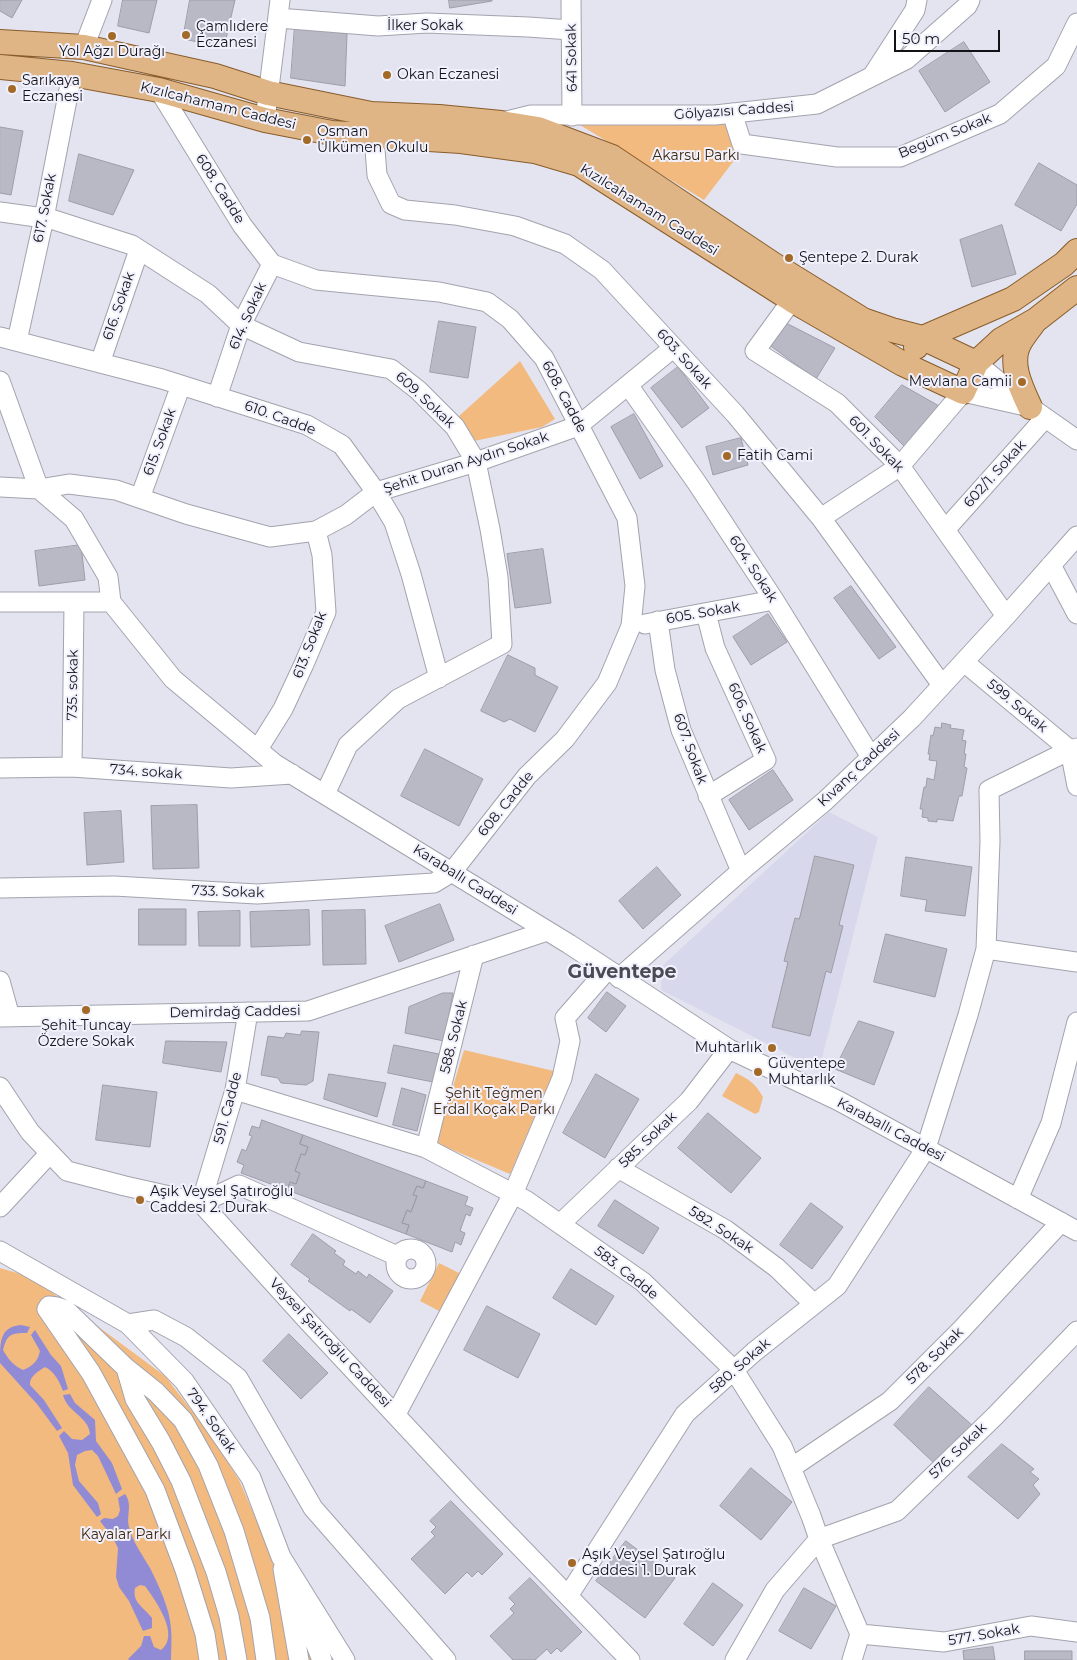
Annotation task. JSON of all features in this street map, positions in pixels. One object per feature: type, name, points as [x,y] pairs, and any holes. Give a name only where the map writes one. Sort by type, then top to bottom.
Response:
[{"type":"main road","name":"Kızılcahamam Caddesi","points":[[0,42],[84,47],[215,76],[268,93],[371,114],[440,117],[538,128],[612,156],[774,265],[863,320],[923,338],[976,363]]},
{"type":"main road","name":"Kızılcahamam Caddesi","points":[[0,67],[72,74],[159,90],[265,120],[332,133],[461,141],[525,150],[579,164],[792,300],[903,364],[963,392]]},
{"type":"main road","points":[[903,364],[923,338],[1013,299],[1064,264],[1077,251]]},
{"type":"main road","points":[[963,392],[976,363],[1001,340],[1036,320],[1077,288]]},
{"type":"main road","points":[[1036,320],[1018,343],[1016,360],[1017,380],[1038,412]]},
{"type":"street","points":[[84,47],[102,0]]},
{"type":"street","name":"641 Sokak","points":[[571,0],[572,116]]},
{"type":"street","points":[[872,76],[915,10],[917,0]]},
{"type":"street","name":"Gölyazısı Caddesi","points":[[502,123],[531,116],[714,114],[816,104],[907,59],[967,6],[970,0]]},
{"type":"street","points":[[265,120],[279,9]]},
{"type":"street","name":"İlker Sokak","points":[[279,9],[378,26],[427,23],[571,30]]},
{"type":"street","name":"Begüm Sokak","points":[[732,113],[742,144],[837,157],[900,157],[1000,114],[1056,66],[1077,23]]},
{"type":"street","name":"617. Sokak","points":[[8,339],[44,218],[72,74]]},
{"type":"street","name":"608. Cadde","points":[[159,90],[242,225],[272,264],[316,280],[439,292],[488,302],[510,319],[544,358],[627,518],[635,586],[632,626],[607,683],[565,739],[528,776],[452,872]]},
{"type":"street","name":"603. Sokak","points":[[374,136],[377,175],[391,204],[405,210],[455,214],[515,226],[565,244],[602,270],[735,414],[821,518],[942,686]]},
{"type":"street","name":"609. Sokak","points":[[0,212],[44,218],[132,245],[208,294],[241,325],[299,352],[391,369],[418,390],[455,427],[476,462],[498,577],[502,644],[398,699],[348,744],[325,794]]},
{"type":"street","name":"616. Sokak","points":[[100,363],[139,250]]},
{"type":"street","name":"614. Sokak","points":[[217,397],[241,325],[272,264]]},
{"type":"street","name":"601. Sokak","points":[[792,300],[755,351],[836,404],[900,466],[1006,616]]},
{"type":"street","name":"610. Cadde","points":[[8,339],[180,385],[307,425],[342,445],[376,492],[394,522],[411,574],[439,678]]},
{"type":"street","name":"Şehit Duran Aydın Sokak","points":[[0,487],[39,488],[69,484],[116,490],[186,514],[270,537],[316,531],[346,515],[376,492],[476,462],[578,426],[673,348]]},
{"type":"street","points":[[976,363],[1077,440]]},
{"type":"street","points":[[0,381],[39,488],[74,519],[108,577],[111,602],[0,602]]},
{"type":"street","name":"615. Sokak","points":[[140,498],[180,385]]},
{"type":"street","name":"604. Sokak","points":[[628,385],[697,483],[774,600],[871,757]]},
{"type":"street","points":[[821,518],[900,466],[963,392],[1038,412]]},
{"type":"street","name":"602/1. Sokak","points":[[945,530],[1038,412]]},
{"type":"street","name":"613. Sokak","points":[[258,749],[282,710],[326,612],[322,554],[316,531]]},
{"type":"street","name":"Kıvanç Caddesi","points":[[513,1194],[562,1078],[570,1041],[565,1018],[613,974],[825,801],[912,718],[1077,536]]},
{"type":"street","points":[[1051,565],[1077,614]]},
{"type":"street","name":"605. Sokak","points":[[632,626],[774,600]]},
{"type":"street","name":"735. sokak","points":[[72,767],[74,602]]},
{"type":"street","name":"Karaballı Caddesi","points":[[111,602],[173,678],[275,764],[548,930],[729,1049],[839,1101],[1069,1227]]},
{"type":"street","name":"606. Sokak","points":[[706,613],[715,648],[766,760],[708,796]]},
{"type":"street","name":"607. Sokak","points":[[658,621],[665,670],[681,730],[740,871]]},
{"type":"street","name":"599. Sokak","points":[[964,662],[1073,749]]},
{"type":"street","points":[[1073,749],[1077,786]]},
{"type":"street","name":"580. Sokak","points":[[568,1596],[685,1414],[734,1370],[837,1286],[926,1148],[968,1015],[986,949],[990,841],[989,790],[1073,749]]},
{"type":"street","name":"734. sokak","points":[[0,768],[72,767],[231,778],[292,774]]},
{"type":"street","name":"733. Sokak","points":[[0,888],[114,886],[257,894],[434,883],[452,872]]},
{"type":"street","name":"Demirdağ Caddesi","points":[[5,1017],[308,1011],[548,930]]},
{"type":"street","points":[[986,949],[1077,962]]},
{"type":"street","name":"588. Sokak","points":[[426,1148],[474,955]]},
{"type":"street","points":[[0,981],[5,1017]]},
{"type":"street","name":"591. Cadde","points":[[201,1203],[234,1090],[248,1012]]},
{"type":"street","points":[[1018,1199],[1051,1123],[1077,1022]]},
{"type":"street","name":"585. Sokak","points":[[560,1224],[689,1101],[729,1049]]},
{"type":"street","points":[[0,1087],[30,1132],[67,1171],[201,1203],[239,1185],[398,1256]]},
{"type":"street","name":"583. Cadde","points":[[234,1090],[426,1148],[513,1194],[560,1224],[643,1282],[734,1370],[782,1446],[811,1516],[818,1540],[860,1634]]},
{"type":"street","points":[[0,1207],[50,1153]]},
{"type":"street","name":"582. Sokak","points":[[618,1168],[726,1230],[777,1268],[814,1304]]},
{"type":"street","points":[[396,1414],[513,1194]]},
{"type":"street","name":"Veysel Şatıroğlu Caddesi","points":[[201,1203],[470,1496],[630,1660]]},
{"type":"street","name":"578. Sokak","points":[[791,1468],[890,1401],[1069,1227]]},
{"type":"street","name":"794. Sokak","points":[[0,1251],[128,1324],[184,1381],[251,1478],[281,1557],[345,1660]]},
{"type":"street","points":[[209,1660],[205,1634],[185,1570],[155,1490],[91,1373],[53,1321],[47,1309],[49,1306],[58,1306],[66,1310],[126,1368],[156,1392],[183,1420],[208,1465],[234,1531],[260,1618],[266,1660]]},
{"type":"street","points":[[128,1324],[154,1320],[186,1337],[238,1378],[313,1508],[446,1660]]},
{"type":"street","name":"576. Sokak","points":[[818,1540],[896,1511],[995,1416],[1077,1331]]},
{"type":"street","points":[[126,1368],[135,1400],[161,1442],[181,1481],[216,1572],[229,1616],[237,1660]]},
{"type":"street","points":[[735,1660],[775,1590],[818,1540]]},
{"type":"street","points":[[281,1557],[292,1611],[299,1660]]},
{"type":"street","points":[[281,1557],[322,1660]]},
{"type":"street","name":"577. Sokak","points":[[860,1634],[944,1642],[1031,1626],[1077,1632]]},
{"type":"street","points":[[852,1660],[860,1634]]},
{"type":"shaded area","points":[[829,812],[878,837],[819,1070],[661,990],[662,966]]},
{"type":"shaded area","points":[[14,1326],[30,1327],[27,1333],[17,1333],[10,1336],[3,1350],[12,1362],[23,1370],[30,1367],[38,1358],[40,1351],[31,1335],[35,1330],[51,1355],[61,1366],[68,1389],[63,1391],[54,1374],[45,1367],[35,1374],[30,1382],[30,1385],[44,1400],[62,1428],[57,1431],[37,1404],[0,1363],[0,1348],[5,1332]]},
{"type":"shaded area","points":[[70,1394],[75,1403],[95,1420],[96,1441],[112,1463],[122,1489],[116,1494],[98,1456],[92,1450],[77,1455],[75,1465],[79,1481],[98,1503],[101,1514],[97,1517],[73,1485],[68,1453],[59,1436],[64,1431],[72,1439],[82,1440],[90,1434],[86,1423],[65,1401],[63,1395]]},
{"type":"shaded area","points":[[125,1494],[129,1502],[128,1523],[131,1533],[157,1582],[169,1614],[171,1660],[128,1659],[141,1646],[144,1636],[150,1636],[154,1647],[161,1650],[166,1644],[168,1636],[167,1627],[160,1608],[145,1586],[140,1585],[135,1588],[137,1601],[152,1618],[152,1628],[143,1631],[129,1601],[119,1587],[116,1577],[118,1548],[100,1521],[104,1518],[113,1519],[118,1516],[120,1510],[118,1498]]},
{"type":"green space","name":"Akarsu Parkı","points":[[729,120],[742,150],[704,200],[580,125]]},
{"type":"green space","points":[[520,361],[555,419],[542,427],[474,441],[459,416]]},
{"type":"green space","name":"Şehit Teğmen Erdal Koçak Parkı","points":[[464,1050],[554,1071],[510,1174],[436,1143]]},
{"type":"green space","points":[[736,1073],[752,1082],[763,1097],[759,1112],[755,1114],[722,1096]]},
{"type":"green space","points":[[439,1263],[461,1274],[441,1312],[420,1301]]},
{"type":"green space","name":"Kayalar Parkı","points":[[0,1268],[31,1277],[165,1376],[209,1433],[239,1480],[283,1582],[333,1660],[0,1660]]},
{"type":"building","points":[[0,0],[22,0],[12,18],[0,11]]},
{"type":"building","points":[[123,0],[157,0],[149,33],[118,26]]},
{"type":"building","points":[[190,0],[235,0],[224,47],[183,39]]},
{"type":"building","points":[[449,0],[492,0],[492,1],[450,8]]},
{"type":"building","points":[[295,25],[347,34],[345,86],[291,78]]},
{"type":"building","points":[[964,42],[990,82],[945,112],[919,71]]},
{"type":"building","points":[[0,127],[23,131],[11,195],[0,193]]},
{"type":"building","points":[[79,154],[134,170],[113,215],[69,201]]},
{"type":"building","points":[[1039,163],[1077,185],[1077,204],[1061,231],[1015,205]]},
{"type":"building","points":[[1002,225],[1016,274],[972,287],[960,240]]},
{"type":"building","points":[[439,321],[476,327],[468,378],[430,372]]},
{"type":"building","points":[[786,323],[835,348],[816,379],[768,344]]},
{"type":"building","points":[[678,367],[709,408],[682,428],[651,388]]},
{"type":"building","points":[[902,385],[941,407],[906,448],[875,417]]},
{"type":"building","points":[[634,414],[663,466],[640,479],[611,427]]},
{"type":"building","name":"Fatih Cami","points":[[741,438],[748,465],[713,475],[706,447]]},
{"type":"building","points":[[81,545],[85,580],[39,586],[35,551]]},
{"type":"building","points":[[543,549],[551,603],[515,608],[507,554]]},
{"type":"building","points":[[851,586],[896,647],[879,659],[834,598]]},
{"type":"building","points":[[768,614],[787,642],[751,665],[733,637]]},
{"type":"building","points":[[508,655],[535,668],[535,675],[558,687],[535,732],[510,719],[504,722],[481,711]]},
{"type":"building","points":[[942,723],[951,725],[950,728],[964,730],[962,740],[966,741],[964,754],[966,754],[964,767],[967,768],[962,796],[959,796],[953,821],[937,819],[937,822],[928,821],[928,818],[922,817],[923,809],[920,809],[927,778],[934,780],[937,761],[929,760],[931,735],[933,736],[935,727],[941,728]]},
{"type":"building","points":[[425,749],[483,779],[459,826],[401,796]]},
{"type":"building","points":[[773,770],[793,800],[749,830],[729,800]]},
{"type":"building","points":[[197,805],[199,868],[153,869],[151,806]]},
{"type":"building","points":[[121,811],[124,862],[87,865],[84,813]]},
{"type":"building","points":[[815,856],[854,865],[839,925],[843,926],[831,973],[826,971],[810,1036],[772,1027],[788,962],[784,961],[795,918],[799,919]]},
{"type":"building","points":[[906,857],[972,867],[965,916],[925,911],[927,900],[901,896]]},
{"type":"building","points":[[657,867],[681,895],[643,929],[619,901]]},
{"type":"building","points":[[440,904],[454,940],[399,962],[385,926]]},
{"type":"building","points":[[139,909],[186,909],[186,945],[139,945]]},
{"type":"building","points":[[309,910],[310,945],[251,947],[250,912]]},
{"type":"building","points":[[365,910],[366,964],[323,965],[322,911]]},
{"type":"building","points":[[240,911],[240,946],[199,946],[198,912]]},
{"type":"building","points":[[886,934],[947,949],[935,997],[874,982]]},
{"type":"building","points":[[607,992],[626,1006],[606,1032],[588,1018]]},
{"type":"building","points":[[443,993],[453,993],[444,1041],[405,1033],[409,1007]]},
{"type":"building","points":[[859,1021],[894,1032],[874,1085],[835,1069]]},
{"type":"building","points":[[302,1031],[319,1032],[313,1081],[306,1085],[281,1083],[278,1078],[261,1075],[268,1036],[284,1038],[286,1033],[300,1035]]},
{"type":"building","points":[[166,1041],[227,1042],[221,1072],[163,1063]]},
{"type":"building","points":[[394,1045],[439,1054],[433,1082],[388,1073]]},
{"type":"building","points":[[329,1074],[386,1083],[377,1117],[324,1099]]},
{"type":"building","points":[[596,1074],[639,1099],[605,1158],[563,1133]]},
{"type":"building","points":[[103,1085],[157,1092],[150,1147],[96,1140]]},
{"type":"building","points":[[402,1088],[426,1095],[417,1131],[393,1125]]},
{"type":"building","points":[[708,1113],[761,1158],[731,1193],[678,1148]]},
{"type":"building","points":[[262,1120],[303,1135],[300,1144],[308,1147],[305,1155],[301,1154],[295,1171],[300,1173],[296,1184],[290,1182],[287,1190],[241,1173],[244,1165],[237,1162],[242,1149],[246,1151],[252,1136],[249,1135],[252,1126],[259,1128]]},
{"type":"building","points":[[303,1135],[426,1181],[423,1188],[417,1186],[413,1195],[417,1196],[411,1212],[407,1210],[402,1223],[409,1225],[406,1234],[287,1190],[290,1182],[296,1184],[300,1173],[295,1171],[301,1154],[305,1155],[308,1147],[300,1144]]},
{"type":"building","points":[[426,1181],[468,1197],[465,1205],[473,1208],[470,1216],[466,1214],[460,1231],[465,1233],[461,1245],[455,1242],[452,1252],[406,1234],[409,1225],[402,1223],[407,1210],[411,1212],[417,1196],[413,1195],[417,1186],[423,1188]]},
{"type":"building","points":[[615,1200],[659,1228],[643,1254],[598,1226]]},
{"type":"building","points":[[811,1203],[843,1227],[812,1269],[780,1245]]},
{"type":"building","points":[[313,1234],[336,1251],[334,1253],[345,1261],[343,1265],[356,1274],[358,1271],[367,1278],[369,1274],[393,1291],[370,1323],[308,1281],[310,1279],[291,1265]]},
{"type":"building","points":[[571,1269],[614,1296],[596,1325],[553,1298]]},
{"type":"building","points":[[487,1306],[540,1334],[518,1378],[464,1350]]},
{"type":"building","points":[[289,1334],[328,1373],[301,1399],[263,1361]]},
{"type":"building","points":[[929,1387],[973,1426],[935,1464],[894,1425]]},
{"type":"building","points":[[1002,1444],[1034,1469],[1030,1472],[1039,1479],[1033,1485],[1040,1494],[1018,1519],[968,1477]]},
{"type":"building","points":[[751,1468],[792,1502],[761,1540],[720,1506]]},
{"type":"building","points":[[451,1501],[503,1554],[482,1575],[478,1571],[472,1577],[467,1572],[445,1594],[411,1559],[435,1536],[431,1532],[436,1527],[430,1521]]},
{"type":"building","points":[[626,1541],[675,1578],[645,1618],[596,1581]]},
{"type":"building","points":[[530,1578],[582,1632],[561,1652],[557,1648],[551,1654],[547,1649],[535,1660],[513,1660],[490,1636],[514,1613],[510,1609],[515,1604],[509,1598]]},
{"type":"building","points":[[713,1583],[743,1605],[713,1646],[684,1624]]},
{"type":"building","points":[[804,1588],[836,1606],[811,1649],[779,1631]]},
{"type":"building","points":[[993,1647],[995,1660],[964,1660],[963,1651]]},
{"type":"building","points":[[1025,1651],[1072,1651],[1072,1660],[1025,1660]]},
{"type":"place","name":"Çamlıdere Eczanesi","points":[[186,35]]},
{"type":"place","name":"Yol Ağzı Durağı","points":[[112,36]]},
{"type":"place","name":"Okan Eczanesi","points":[[387,75]]},
{"type":"place","name":"Sarıkaya Eczanesi","points":[[12,89]]},
{"type":"place","name":"Osman Ülkümen Okulu","points":[[307,140]]},
{"type":"place","name":"Şentepe 2. Durak","points":[[789,258]]},
{"type":"place","name":"Mevlana Camii","points":[[1022,382]]},
{"type":"place","name":"Fatih Cami","points":[[727,456]]},
{"type":"place","name":"Şehit Tuncay Özdere Sokak","points":[[86,1010]]},
{"type":"place","name":"Muhtarlık","points":[[772,1048]]},
{"type":"place","name":"Güventepe Muhtarlık","points":[[758,1072]]},
{"type":"place","name":"Aşık Veysel Şatıroğlu Caddesi 2. Durak","points":[[140,1200]]},
{"type":"place","name":"Aşık Veysel Şatıroğlu Caddesi 1. Durak","points":[[572,1563]]},
{"type":"district","name":"Güventepe","points":[[622,972]]}]
